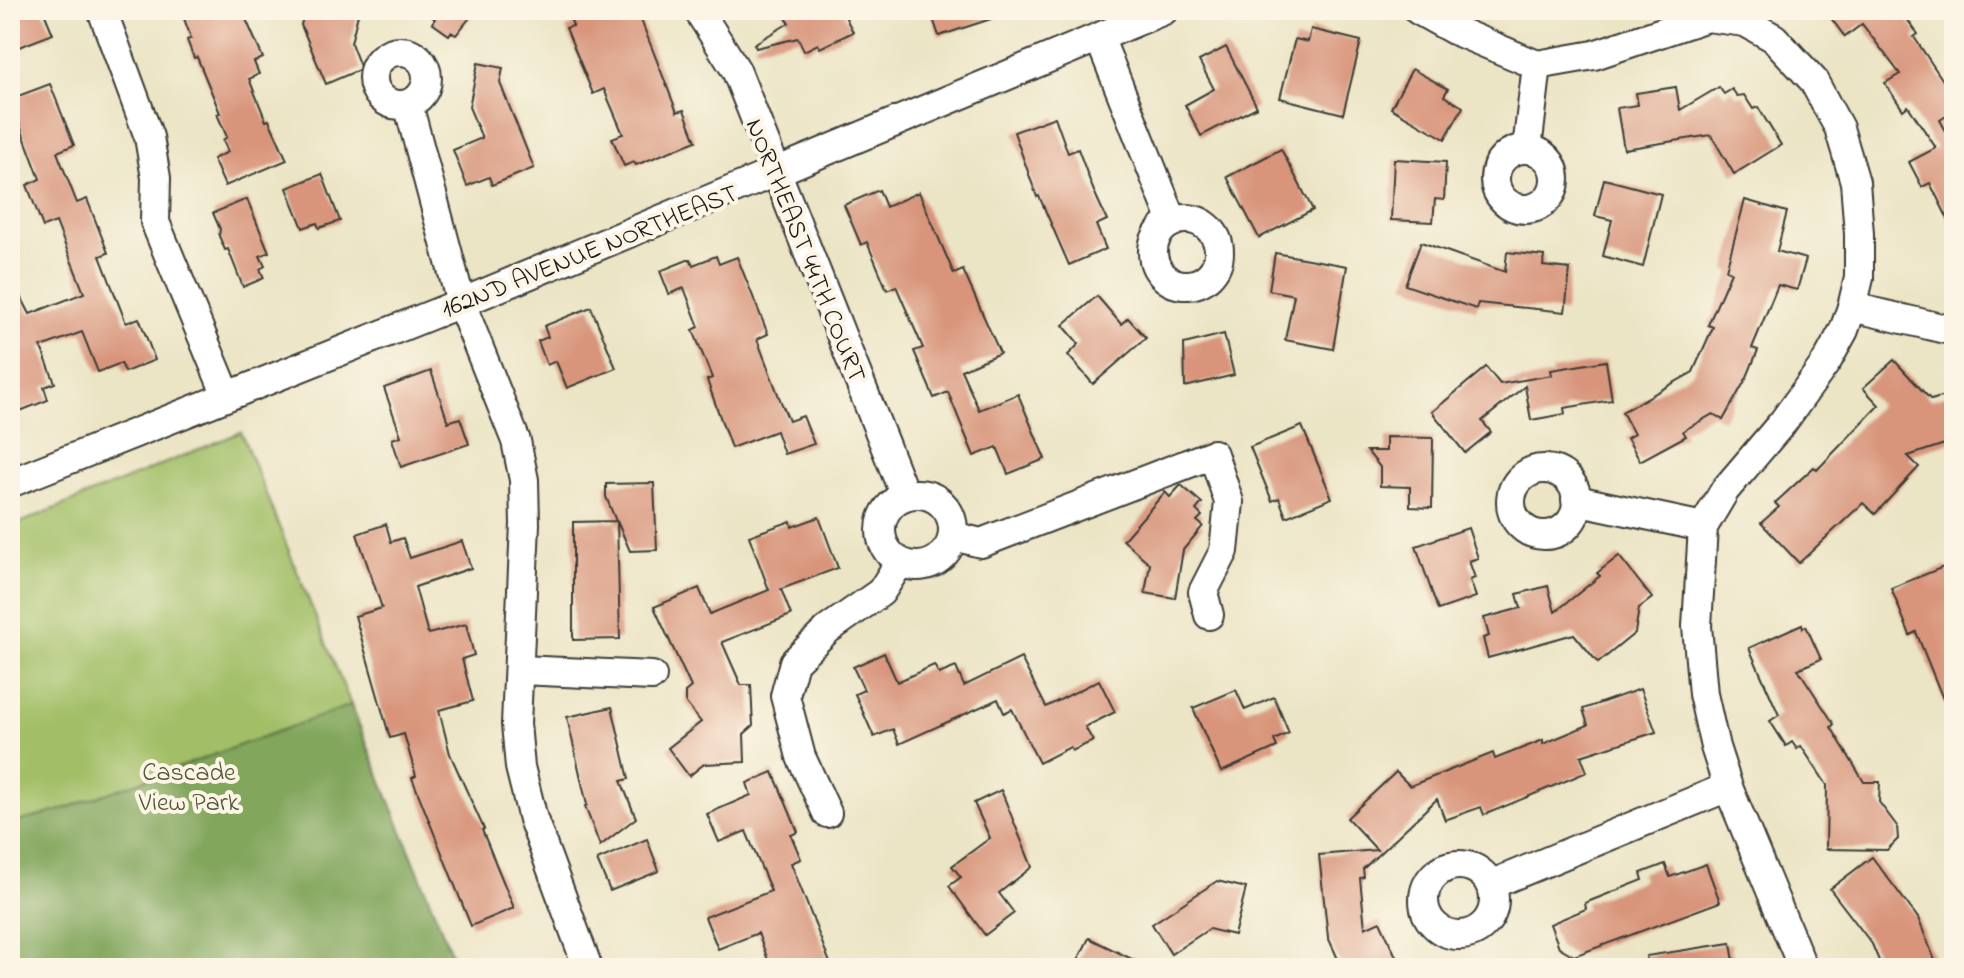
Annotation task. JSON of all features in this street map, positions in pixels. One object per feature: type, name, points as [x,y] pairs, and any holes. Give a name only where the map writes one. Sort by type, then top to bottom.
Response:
[{"type":"street","points":[[102,10],[149,137],[156,178],[155,222],[227,396]]},
{"type":"street","name":"NORTHEAST 44TH COURT","points":[[698,10],[736,70],[905,496]]},
{"type":"street","name":"162ND AVENUE NORTHEAST","points":[[10,483],[461,303],[775,173],[1105,26],[1164,10]]},
{"type":"street","points":[[1418,10],[1454,30],[1537,65],[1594,55],[1707,17],[1745,22],[1774,38],[1813,80],[1839,128],[1855,182],[1859,234],[1859,278],[1852,307],[1844,330],[1827,361],[1783,422],[1725,490],[1703,527],[1697,626],[1703,694],[1728,787],[1803,968]]},
{"type":"street","points":[[1105,26],[1173,222]]},
{"type":"street","points":[[1527,149],[1537,65]]},
{"type":"street","points":[[408,104],[461,303],[516,441],[524,480],[525,524],[516,724],[520,767],[533,819],[588,968]]},
{"type":"street","points":[[1852,307],[1954,331]]},
{"type":"street","points":[[953,536],[981,543],[1213,454],[1229,502],[1224,551],[1203,592],[1209,615]]},
{"type":"street","points":[[905,496],[929,496],[940,502],[948,512],[953,536],[949,547],[933,563],[922,566],[900,562],[885,546],[881,524],[894,502],[905,496]]},
{"type":"street","points":[[1576,500],[1703,527]]},
{"type":"street","points":[[827,813],[801,757],[785,696],[794,662],[827,630],[881,592],[900,562]]},
{"type":"street","points":[[520,670],[652,676]]},
{"type":"street","points":[[1490,885],[1728,787]]},
{"type":"green space","name":"Cascade View Park","points":[[241,432],[457,968],[10,968],[10,527]]},
{"type":"green space","points":[[351,705],[457,968],[10,968],[10,824],[58,811]]},
{"type":"building","points":[[10,10],[43,10],[53,34],[17,48],[10,30]]},
{"type":"building","points":[[181,10],[242,10],[263,58],[254,62],[259,74],[249,79],[266,121],[269,120],[287,160],[225,186],[213,159],[228,152],[223,140],[227,137],[197,57],[194,58],[187,40],[191,38]]},
{"type":"building","points":[[305,10],[359,10],[351,43],[361,69],[326,84],[301,25]]},
{"type":"building","points":[[424,10],[476,10],[456,35],[451,32],[449,35],[432,23],[435,19]]},
{"type":"building","points":[[567,10],[637,10],[677,112],[684,110],[696,141],[636,165],[634,162],[624,166],[612,138],[623,134],[604,89],[593,94],[566,28],[573,26]]},
{"type":"building","points":[[782,10],[842,10],[853,32],[820,48],[818,44],[804,51],[798,38],[756,48],[754,44],[789,23]]},
{"type":"building","points":[[930,10],[1005,10],[1006,14],[939,36]]},
{"type":"building","points":[[1825,10],[1900,10],[1918,34],[1914,37],[1954,97],[1954,111],[1940,120],[1951,140],[1954,139],[1954,231],[1930,183],[1922,187],[1909,162],[1936,148],[1908,106],[1903,110],[1885,83],[1900,74],[1862,24],[1845,37]]},
{"type":"building","points":[[1311,29],[1361,41],[1343,114],[1280,98],[1295,39],[1308,42]]},
{"type":"building","points":[[1226,47],[1257,107],[1201,136],[1185,105],[1214,89],[1199,61]]},
{"type":"building","points":[[478,63],[503,68],[500,83],[534,168],[492,185],[489,177],[467,186],[453,150],[482,138],[469,107]]},
{"type":"building","points":[[1412,69],[1448,89],[1444,96],[1463,107],[1445,139],[1391,108]]},
{"type":"building","points":[[50,84],[74,145],[57,152],[77,203],[87,199],[108,253],[100,256],[126,323],[139,318],[155,360],[125,372],[121,363],[98,372],[82,332],[41,347],[55,383],[44,387],[48,400],[10,415],[10,275],[30,314],[84,293],[56,222],[43,227],[27,185],[40,179],[10,99]]},
{"type":"building","points":[[1676,87],[1680,110],[1719,87],[1724,94],[1732,89],[1737,96],[1744,95],[1753,109],[1758,107],[1781,145],[1734,174],[1711,135],[1624,149],[1617,108],[1638,105],[1636,93]]},
{"type":"building","points":[[1055,117],[1068,153],[1078,149],[1107,220],[1096,225],[1106,249],[1069,265],[1037,197],[1014,132]]},
{"type":"building","points":[[1281,149],[1313,210],[1259,238],[1227,177]]},
{"type":"building","points":[[1394,159],[1446,162],[1444,200],[1435,199],[1433,222],[1391,220]]},
{"type":"building","points":[[322,174],[340,221],[319,228],[317,223],[303,228],[287,188]]},
{"type":"building","points":[[1604,179],[1661,194],[1643,267],[1603,256],[1612,220],[1595,216]]},
{"type":"building","points":[[879,190],[886,207],[919,192],[954,274],[963,270],[1000,353],[961,370],[979,410],[1018,394],[1045,459],[1008,474],[997,447],[974,456],[948,392],[934,398],[914,351],[923,348],[896,286],[887,290],[867,242],[861,245],[844,205]]},
{"type":"building","points":[[247,199],[269,252],[260,256],[265,266],[260,269],[264,278],[243,287],[228,249],[225,250],[219,236],[220,229],[213,213]]},
{"type":"building","points":[[1745,200],[1787,212],[1777,251],[1806,259],[1797,290],[1778,285],[1752,348],[1758,350],[1747,377],[1723,420],[1713,414],[1683,431],[1686,436],[1640,461],[1627,438],[1634,434],[1622,412],[1693,372],[1713,327],[1708,325],[1731,272],[1726,270]]},
{"type":"building","points":[[1421,242],[1505,272],[1507,252],[1544,256],[1543,266],[1570,269],[1565,312],[1478,303],[1476,309],[1405,285]]},
{"type":"building","points":[[1275,253],[1347,266],[1333,349],[1285,340],[1294,295],[1269,290]]},
{"type":"building","points":[[716,256],[719,264],[737,257],[768,334],[757,339],[781,402],[789,421],[803,416],[814,444],[784,454],[776,431],[731,448],[707,380],[712,378],[693,330],[699,327],[684,288],[669,294],[660,271],[690,259],[693,265]]},
{"type":"building","points":[[1097,296],[1121,324],[1128,318],[1146,338],[1093,384],[1068,355],[1079,344],[1063,325]]},
{"type":"building","points":[[591,307],[616,368],[567,388],[556,361],[547,365],[538,341],[548,337],[544,326]]},
{"type":"building","points":[[1224,334],[1234,375],[1185,387],[1184,344]]},
{"type":"building","points":[[1894,360],[1931,400],[1954,393],[1954,441],[1908,456],[1919,467],[1875,514],[1863,503],[1799,563],[1761,523],[1779,507],[1775,503],[1814,467],[1817,470],[1879,405],[1863,388]]},
{"type":"building","points":[[1606,361],[1612,400],[1564,408],[1565,414],[1531,420],[1525,386],[1482,421],[1491,432],[1465,453],[1432,412],[1486,367],[1500,384],[1552,375],[1551,370]]},
{"type":"building","points":[[431,371],[448,422],[460,418],[469,444],[401,467],[392,439],[401,436],[384,388]]},
{"type":"building","points":[[1302,426],[1332,498],[1286,517],[1279,498],[1272,501],[1250,447]]},
{"type":"building","points":[[1386,437],[1433,438],[1432,508],[1410,507],[1410,487],[1380,486],[1380,467],[1367,451],[1386,451]]},
{"type":"building","points":[[654,483],[657,550],[630,551],[617,521],[620,639],[573,640],[573,522],[616,521],[606,497],[606,484]]},
{"type":"building","points":[[1181,485],[1202,503],[1196,510],[1202,516],[1197,521],[1203,526],[1183,550],[1175,598],[1145,593],[1150,564],[1123,540],[1165,492],[1170,497]]},
{"type":"building","points":[[819,517],[838,568],[781,589],[791,615],[722,642],[741,685],[751,685],[753,726],[744,734],[745,762],[704,764],[689,776],[668,748],[701,722],[685,702],[685,692],[691,687],[654,607],[699,588],[710,614],[769,590],[749,536],[791,521],[792,527]]},
{"type":"building","points":[[386,524],[391,542],[403,538],[410,558],[462,541],[471,568],[415,587],[428,634],[466,624],[474,655],[462,659],[473,701],[439,710],[450,754],[484,829],[514,908],[471,926],[412,778],[416,776],[404,734],[390,738],[355,616],[382,608],[357,534]]},
{"type":"building","points":[[1468,528],[1478,558],[1469,561],[1475,578],[1470,580],[1476,597],[1438,610],[1416,546]]},
{"type":"building","points":[[1619,556],[1652,598],[1639,608],[1635,633],[1598,663],[1574,634],[1488,658],[1483,638],[1489,636],[1484,618],[1521,608],[1517,594],[1548,586],[1555,612],[1600,576],[1597,573]]},
{"type":"building","points":[[1946,566],[1954,585],[1953,724],[1916,632],[1910,635],[1891,588]]},
{"type":"building","points":[[1802,624],[1803,628],[1806,626],[1821,659],[1798,669],[1834,724],[1831,727],[1864,782],[1880,782],[1879,802],[1897,826],[1898,839],[1887,850],[1826,849],[1827,785],[1801,746],[1797,749],[1792,742],[1786,746],[1770,721],[1779,715],[1749,648]]},
{"type":"building","points":[[884,653],[897,682],[934,665],[939,674],[956,667],[964,686],[1021,658],[1046,707],[1099,680],[1115,712],[1085,727],[1093,741],[1072,751],[1070,747],[1039,763],[1012,709],[1004,713],[998,699],[899,744],[893,729],[874,737],[855,694],[864,690],[853,667]]},
{"type":"building","points":[[1640,689],[1656,732],[1581,756],[1587,772],[1484,815],[1481,807],[1445,820],[1437,799],[1363,869],[1364,877],[1360,878],[1365,928],[1380,921],[1398,961],[1382,968],[1342,968],[1328,937],[1319,855],[1377,850],[1347,818],[1396,772],[1410,786],[1493,753],[1495,759],[1543,740],[1543,744],[1588,725],[1583,709]]},
{"type":"building","points":[[1236,690],[1245,710],[1274,697],[1289,733],[1274,740],[1277,747],[1221,772],[1193,708]]},
{"type":"building","points":[[612,707],[629,779],[621,781],[636,818],[600,846],[585,806],[567,717]]},
{"type":"building","points":[[773,772],[798,832],[791,835],[801,859],[791,863],[832,968],[771,968],[758,933],[718,949],[705,917],[771,891],[746,831],[719,842],[707,814],[751,795],[747,783]]},
{"type":"building","points":[[1001,790],[1032,867],[999,893],[1014,913],[985,935],[949,886],[961,877],[952,866],[990,838],[974,803]]},
{"type":"building","points":[[647,839],[659,871],[610,891],[597,860]]},
{"type":"building","points":[[1872,857],[1918,918],[1938,968],[1882,968],[1872,944],[1830,889]]},
{"type":"building","points":[[1665,864],[1670,877],[1706,864],[1720,902],[1574,956],[1559,947],[1550,924],[1586,909],[1585,903],[1643,880],[1641,873]]},
{"type":"building","points":[[1217,881],[1246,888],[1234,935],[1209,929],[1171,954],[1152,924]]},
{"type":"building","points":[[1089,938],[1150,968],[1074,968]]},
{"type":"building","points":[[1731,943],[1735,968],[1647,968],[1646,956]]}]
